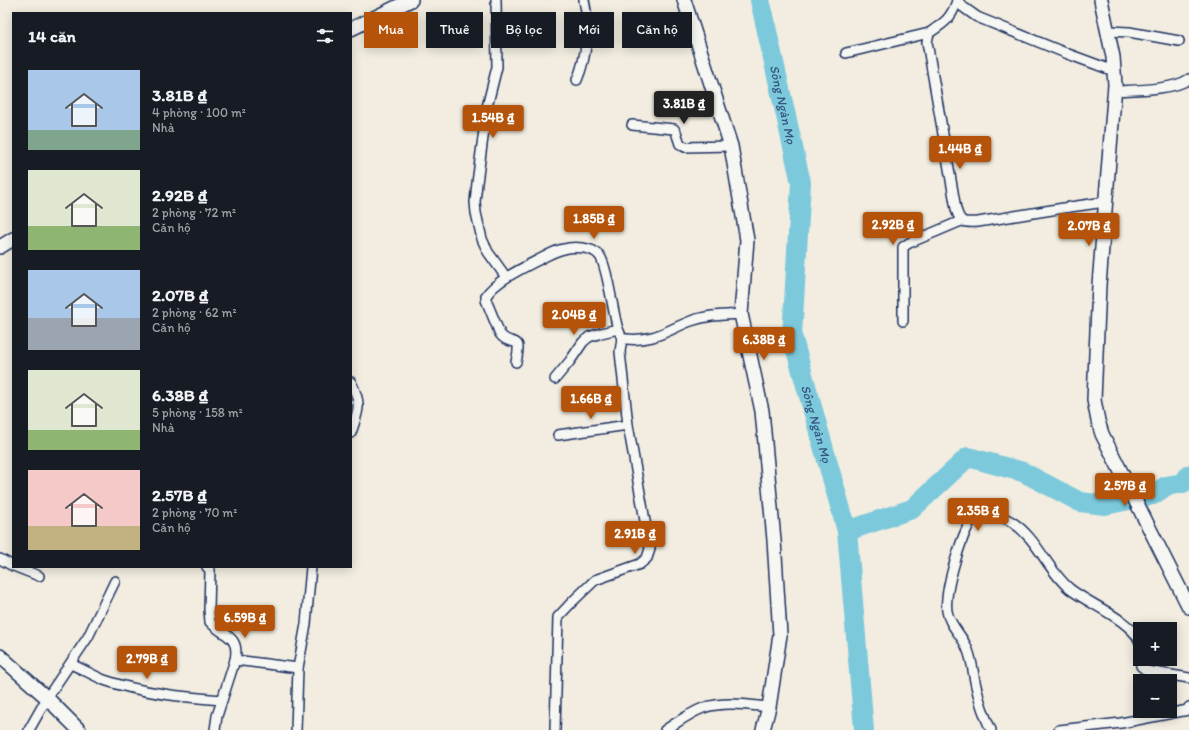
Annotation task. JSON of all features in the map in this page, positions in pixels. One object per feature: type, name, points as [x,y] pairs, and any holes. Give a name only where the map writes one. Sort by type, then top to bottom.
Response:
[{"type":"street","points":[[352,28],[397,3],[411,0]]},
{"type":"street","points":[[496,0],[496,67],[487,107],[476,182],[476,213],[482,239],[488,252],[506,278]]},
{"type":"street","points":[[577,80],[584,61],[587,17],[584,0]]},
{"type":"street","points":[[684,0],[731,146],[747,240],[741,314],[762,411],[774,540],[780,635],[769,707],[763,730]]},
{"type":"street","points":[[1101,0],[1108,31],[1114,71],[1115,91],[1099,286],[1094,400],[1102,434],[1189,608]]},
{"type":"street","points":[[846,53],[929,33],[949,18],[957,1],[977,17],[1114,71]]},
{"type":"street","points":[[1108,31],[1129,32],[1179,41]]},
{"type":"street","points":[[929,33],[927,42],[947,161],[956,208],[961,221]]},
{"type":"street","points":[[1115,91],[1167,87],[1189,79]]},
{"type":"street","points":[[632,125],[674,129],[680,144],[685,147],[731,146]]},
{"type":"street","points":[[903,321],[903,248],[909,243],[961,221],[970,223],[978,222],[1070,206],[1105,202]]},
{"type":"street","points":[[0,247],[12,241]]},
{"type":"street","points":[[516,362],[519,349],[518,345],[517,343],[502,337],[500,334],[486,300],[486,296],[506,278],[521,268],[562,249],[570,248],[592,250],[600,257],[604,268],[618,329],[622,338],[620,352],[628,425],[650,546],[649,555],[644,562],[595,580],[558,617],[555,730]]},
{"type":"street","points":[[622,338],[630,340],[654,338],[701,318],[717,315],[741,314]]},
{"type":"street","points":[[555,379],[583,342],[590,337],[618,329]]},
{"type":"street","points":[[352,385],[359,403],[352,430]]},
{"type":"street","points":[[558,435],[628,425]]},
{"type":"street","points":[[991,730],[977,691],[968,650],[947,610],[950,579],[964,538],[974,516],[977,513],[995,515],[1012,522],[1024,531],[1065,585],[1133,632]]},
{"type":"street","points":[[0,559],[12,565]]},
{"type":"street","points":[[19,568],[39,576]]},
{"type":"street","points":[[209,568],[210,570],[209,618],[213,625],[234,641],[237,652],[217,716],[215,730]]},
{"type":"street","points":[[296,730],[298,668],[306,624],[311,568]]},
{"type":"street","points":[[29,730],[47,698],[88,637],[115,582]]},
{"type":"street","points":[[0,656],[47,698],[79,730]]},
{"type":"street","points":[[235,660],[298,668]]},
{"type":"street","points":[[71,664],[104,680],[124,686],[190,697],[222,700]]},
{"type":"street","points":[[1141,666],[1147,671],[1189,678]]},
{"type":"street","points":[[665,730],[705,708],[721,705],[769,707]]},
{"type":"street","points":[[1059,730],[1121,723],[1188,711]]},
{"type":"waterway","name":"Sông Ngàn Mọ","points":[[760,0],[801,183],[792,336],[847,531],[864,730]]},
{"type":"waterway","points":[[847,531],[912,509],[968,457],[1023,472],[1080,502],[1105,505],[1153,495],[1166,486],[1183,483],[1189,475]]}]
